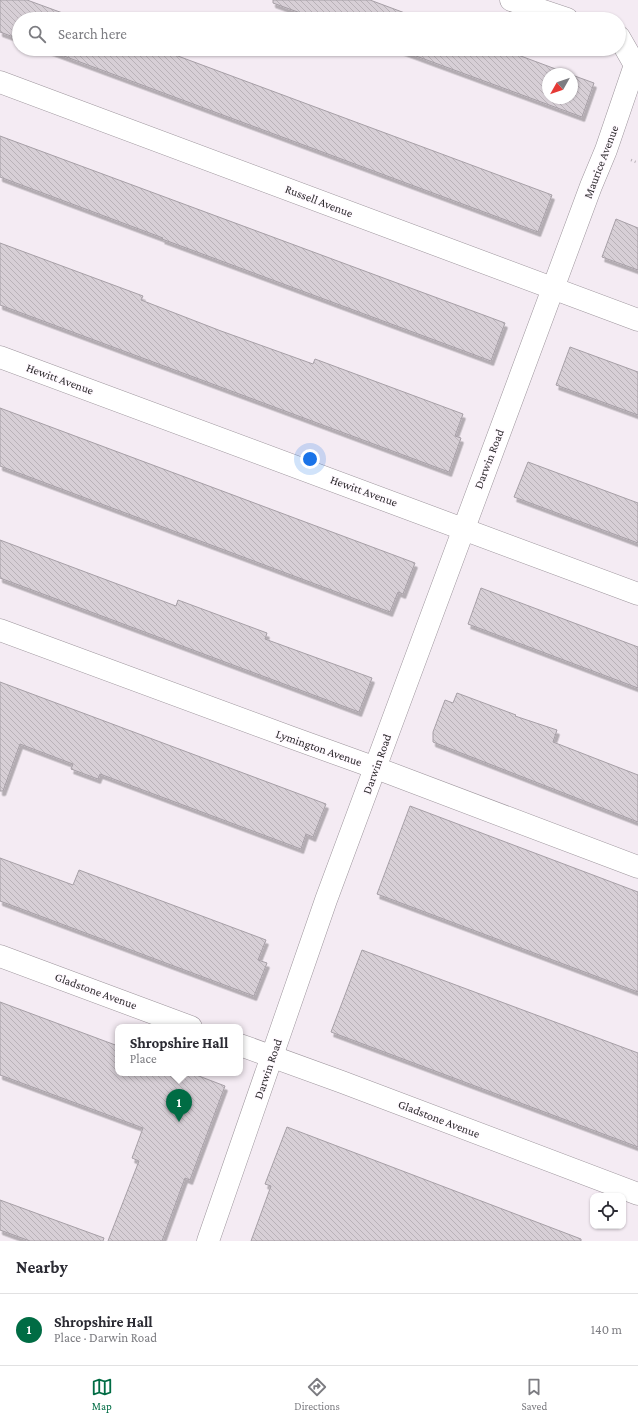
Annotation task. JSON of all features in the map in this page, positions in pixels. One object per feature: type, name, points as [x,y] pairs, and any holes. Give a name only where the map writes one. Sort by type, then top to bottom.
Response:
[{"type":"street","points":[[511,0],[546,12]]},
{"type":"street","name":"Maurice Avenue","points":[[554,288],[591,186],[606,150],[635,65],[626,49]]},
{"type":"street","name":"Russell Avenue","points":[[0,82],[638,320]]},
{"type":"street","name":"Darwin Road","points":[[208,1241],[326,900],[554,288]]},
{"type":"street","name":"Hewitt Avenue","points":[[0,357],[464,528],[638,594]]},
{"type":"street","name":"Lymington Avenue","points":[[0,630],[290,738],[376,768],[638,867]]},
{"type":"street","name":"Gladstone Avenue","points":[[0,956],[184,1024]]},
{"type":"street","name":"Gladstone Avenue","points":[[243,1046],[638,1194]]},
{"type":"building","points":[[0,0],[27,0],[60,12],[12,12],[12,36],[0,32]]},
{"type":"building","points":[[273,0],[370,0],[402,12],[298,12],[273,3]]},
{"type":"building","points":[[64,56],[178,56],[552,195],[538,232]]},
{"type":"building","points":[[416,56],[521,56],[553,68],[542,68],[542,102]]},
{"type":"building","points":[[578,77],[594,83],[582,117],[547,104],[578,104]]},
{"type":"building","points":[[0,136],[505,323],[491,361],[162,239],[163,238],[0,177]]},
{"type":"building","points":[[616,219],[638,228],[638,270],[602,257]]},
{"type":"building","points":[[0,243],[143,296],[141,300],[221,331],[313,364],[315,359],[463,414],[455,436],[461,438],[449,472],[0,305]]},
{"type":"building","points":[[570,347],[638,372],[638,415],[556,385]]},
{"type":"building","points":[[0,408],[415,563],[403,594],[398,592],[390,612],[0,466]]},
{"type":"building","points":[[528,462],[638,503],[638,543],[514,497]]},
{"type":"building","points":[[0,540],[176,606],[178,600],[267,633],[265,639],[372,678],[359,712],[0,578]]},
{"type":"building","points":[[481,588],[638,647],[638,688],[468,624]]},
{"type":"building","points":[[0,682],[326,804],[313,837],[306,834],[301,849],[100,774],[98,779],[71,769],[73,764],[20,744],[3,791],[0,791]]},
{"type":"building","points":[[457,693],[516,715],[515,716],[557,730],[553,742],[638,775],[638,822],[433,742],[433,732],[445,700],[453,703]]},
{"type":"building","points":[[410,806],[638,892],[638,992],[377,894]]},
{"type":"building","points":[[0,858],[73,885],[79,870],[266,940],[258,960],[267,963],[254,996],[0,901]]},
{"type":"building","points":[[362,950],[638,1053],[638,1147],[331,1032]]},
{"type":"building","points":[[0,1002],[115,1045],[115,1076],[199,1076],[225,1086],[190,1180],[185,1178],[162,1241],[108,1241],[139,1161],[132,1158],[143,1128],[0,1075]]},
{"type":"building","points":[[287,1127],[581,1239],[581,1241],[251,1241],[271,1186],[265,1184]]},
{"type":"building","points":[[0,1200],[104,1238],[103,1241],[30,1241],[0,1230]]},
{"type":"place","name":"Shropshire Hall","points":[[179,1122]]}]
